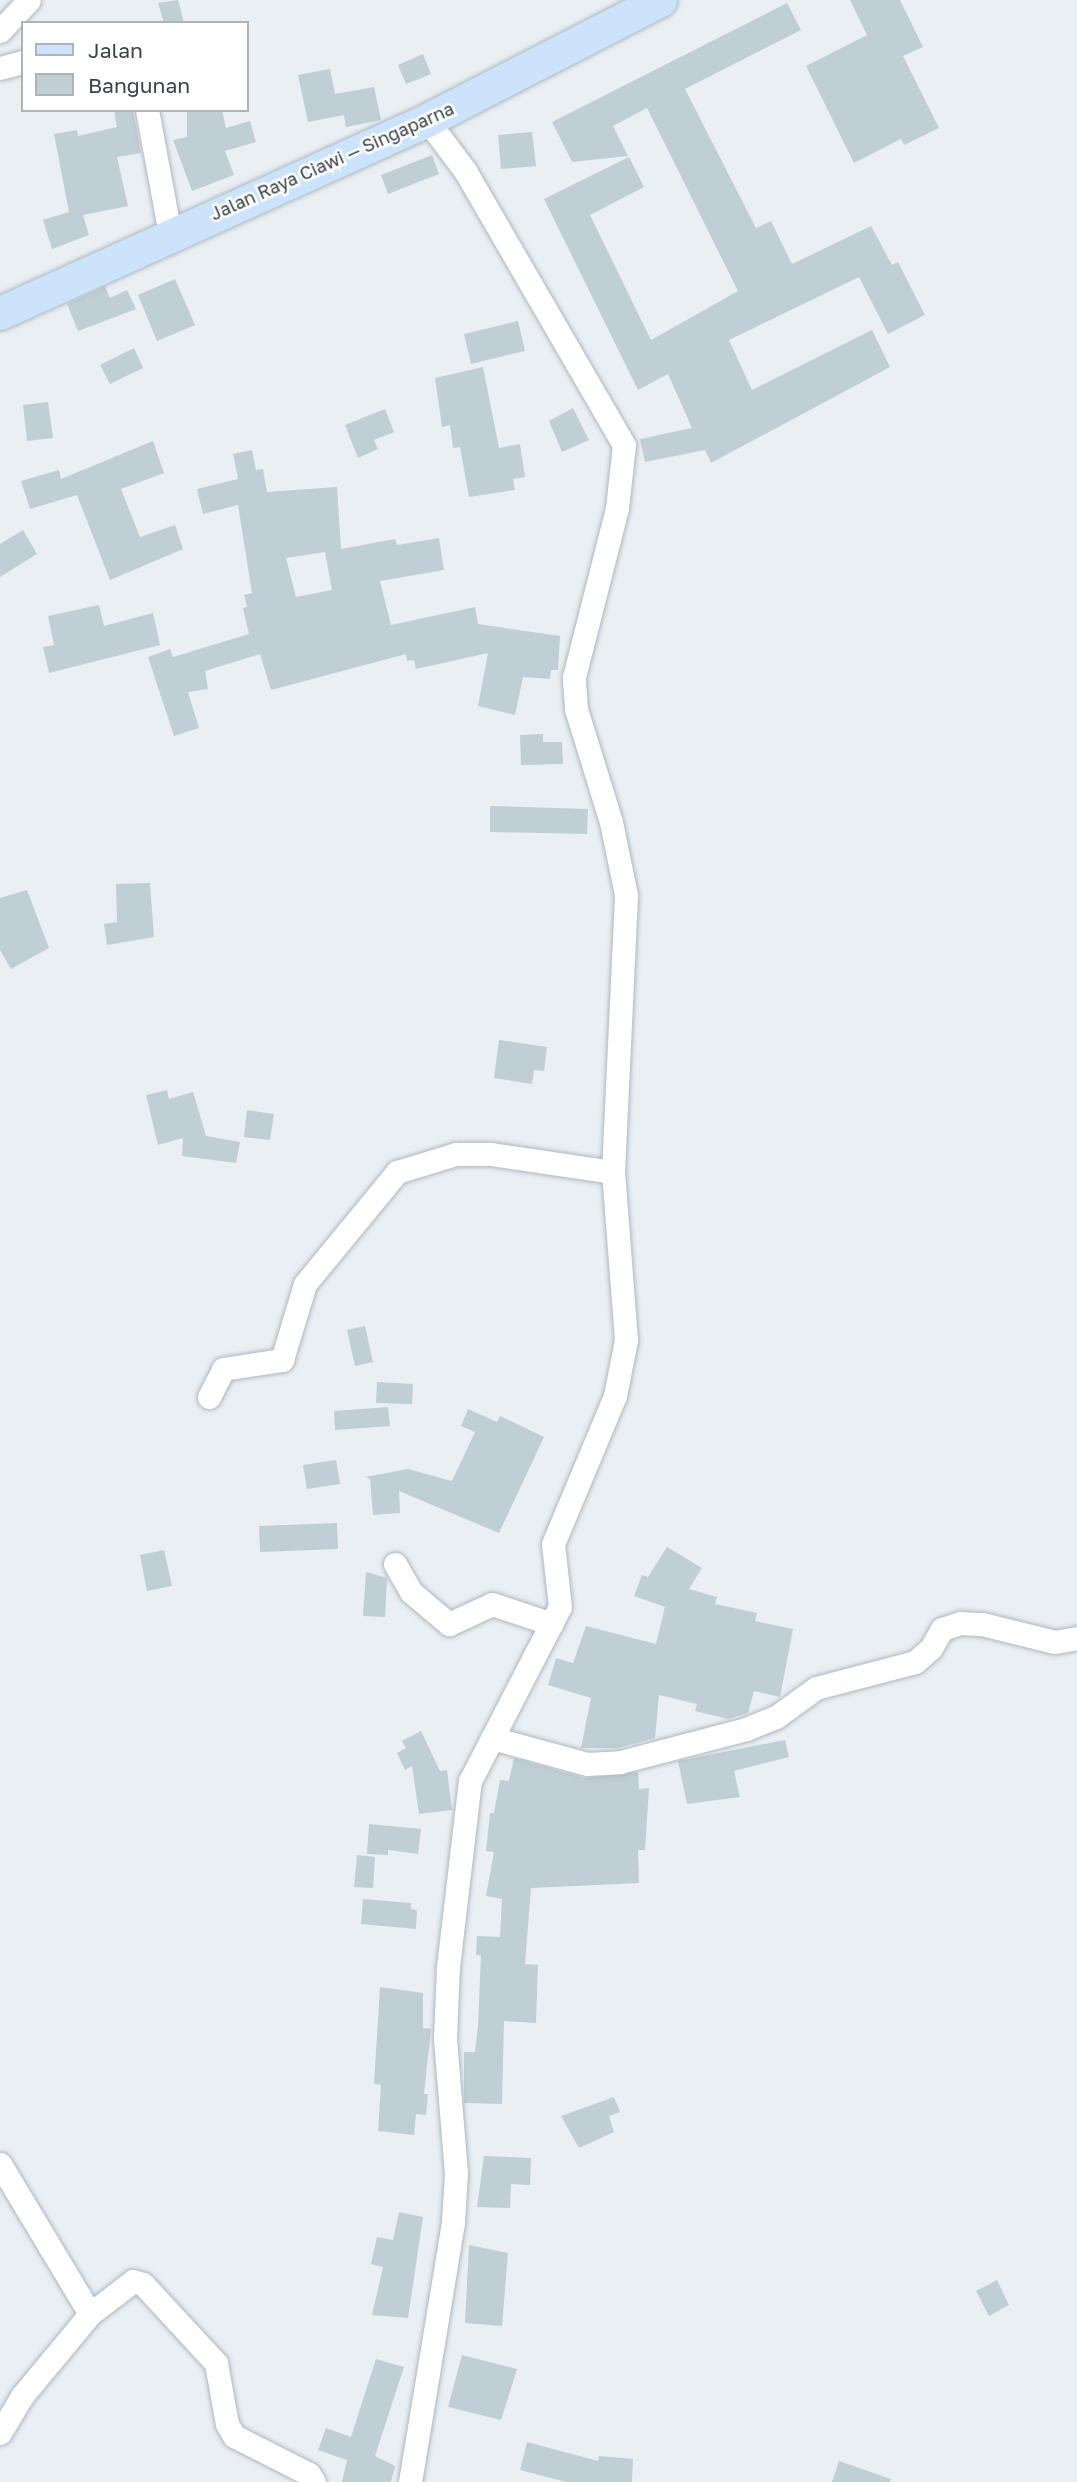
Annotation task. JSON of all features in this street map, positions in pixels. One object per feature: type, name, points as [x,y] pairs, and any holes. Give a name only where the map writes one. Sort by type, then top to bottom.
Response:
[{"type":"main road","name":"Jalan Raya Ciawi — Singaparna","points":[[0,313],[170,234],[428,120],[660,0]]},
{"type":"street","points":[[0,31],[29,0]]},
{"type":"street","points":[[0,68],[21,63]]},
{"type":"street","points":[[147,112],[170,234]]},
{"type":"street","points":[[410,2482],[453,2222],[456,2173],[445,2038],[448,1967],[470,1781],[560,1607],[553,1544],[622,1370],[625,1300],[613,1172],[625,895],[611,822],[576,709],[573,677],[617,508],[624,445],[466,172],[428,120]]},
{"type":"street","points":[[209,1397],[223,1369],[282,1360],[305,1284],[397,1172],[456,1154],[491,1154],[613,1172]]},
{"type":"street","points":[[395,1564],[411,1592],[449,1624],[492,1604],[552,1624]]},
{"type":"street","points":[[492,1738],[587,1764],[621,1762],[746,1729],[776,1717],[826,1685],[915,1662],[931,1648],[942,1629],[960,1623],[1055,1642],[1077,1638]]},
{"type":"street","points":[[0,2164],[90,2314]]},
{"type":"street","points":[[0,2433],[22,2396],[90,2314],[133,2281],[143,2284],[216,2363],[229,2430],[309,2474],[314,2482]]},
{"type":"building","points":[[178,0],[183,21],[163,21],[158,3]]},
{"type":"building","points":[[850,0],[900,0],[923,47],[903,56],[939,128],[904,145],[901,139],[854,163],[806,66],[867,35]]},
{"type":"building","points":[[787,3],[801,30],[685,89],[756,228],[771,221],[792,264],[871,226],[892,265],[898,262],[925,315],[888,334],[859,277],[729,340],[752,390],[872,330],[890,367],[711,463],[705,450],[645,462],[640,439],[692,428],[668,374],[638,390],[544,199],[629,157],[644,187],[590,215],[651,340],[738,291],[647,108],[613,126],[628,156],[572,162],[552,122]]},
{"type":"building","points":[[423,54],[431,74],[406,84],[398,65]]},
{"type":"building","points":[[330,69],[335,94],[374,87],[381,120],[346,127],[344,115],[308,122],[298,75]]},
{"type":"building","points":[[114,112],[133,112],[141,153],[117,157],[128,206],[83,215],[89,235],[52,249],[43,220],[69,212],[54,134],[77,130],[78,136],[117,127]]},
{"type":"building","points":[[187,112],[222,112],[226,128],[250,121],[256,142],[225,151],[234,175],[192,191],[173,140],[187,137]]},
{"type":"building","points":[[532,132],[536,166],[501,169],[498,135]]},
{"type":"building","points":[[432,155],[439,174],[388,194],[381,175]]},
{"type":"building","points":[[175,279],[195,325],[157,341],[138,295]]},
{"type":"building","points":[[105,286],[110,298],[127,290],[136,309],[78,331],[67,304]]},
{"type":"building","points":[[518,321],[525,351],[471,364],[464,334]]},
{"type":"building","points":[[134,348],[143,368],[110,384],[100,365]]},
{"type":"building","points":[[483,367],[499,448],[520,444],[525,477],[513,479],[515,490],[469,497],[460,447],[453,448],[450,425],[442,427],[435,378]]},
{"type":"building","points":[[48,402],[53,438],[27,441],[23,405]]},
{"type":"building","points":[[573,408],[589,440],[562,452],[549,421]]},
{"type":"building","points":[[385,409],[394,432],[374,440],[378,449],[358,458],[345,425]]},
{"type":"building","points":[[153,441],[164,473],[121,489],[140,537],[175,525],[183,549],[110,580],[77,495],[30,509],[21,481],[59,470],[61,479]]},
{"type":"building","points":[[252,450],[256,470],[263,469],[267,492],[337,487],[341,549],[395,539],[397,545],[439,538],[444,570],[380,581],[391,625],[475,607],[478,624],[560,636],[558,670],[551,670],[550,679],[523,677],[515,715],[478,706],[488,653],[416,669],[414,660],[407,661],[406,654],[271,690],[260,654],[205,671],[208,689],[188,692],[199,728],[174,736],[148,657],[170,649],[173,657],[249,634],[243,608],[247,607],[244,595],[252,593],[238,505],[203,514],[197,489],[238,479],[233,454]],"holes":[[[325,552],[332,590],[296,597],[286,558]]]},
{"type":"building","points":[[23,530],[37,554],[0,577],[0,544]]},
{"type":"building","points":[[99,605],[104,626],[153,613],[160,645],[49,673],[43,647],[54,645],[48,616]]},
{"type":"building","points":[[543,734],[543,742],[562,742],[563,764],[521,765],[520,735]]},
{"type":"building","points":[[490,806],[588,809],[587,834],[490,832]]},
{"type":"building","points":[[150,883],[154,937],[107,945],[104,924],[117,922],[116,884]]},
{"type":"building","points":[[27,890],[49,948],[11,969],[0,950],[0,898]]},
{"type":"building","points":[[499,1040],[547,1047],[544,1071],[534,1070],[532,1084],[494,1078]]},
{"type":"building","points":[[167,1090],[169,1099],[193,1092],[206,1136],[240,1142],[236,1163],[182,1156],[183,1138],[158,1145],[146,1095]]},
{"type":"building","points":[[247,1110],[274,1114],[270,1140],[244,1137]]},
{"type":"building","points":[[365,1326],[373,1362],[355,1366],[347,1330]]},
{"type":"building","points":[[377,1382],[413,1384],[412,1404],[376,1403]]},
{"type":"building","points":[[388,1407],[390,1426],[335,1430],[334,1411]]},
{"type":"building","points":[[468,1409],[497,1422],[500,1416],[544,1437],[499,1533],[399,1491],[400,1513],[373,1515],[370,1479],[365,1477],[408,1469],[452,1481],[475,1432],[461,1426]]},
{"type":"building","points":[[336,1460],[340,1484],[307,1489],[303,1465]]},
{"type":"building","points":[[337,1523],[338,1549],[260,1552],[259,1526]]},
{"type":"building","points":[[667,1547],[702,1568],[689,1589],[717,1597],[715,1604],[757,1613],[755,1621],[793,1629],[780,1697],[754,1691],[748,1713],[728,1719],[695,1711],[697,1704],[659,1695],[655,1738],[618,1748],[581,1748],[591,1698],[548,1685],[556,1658],[573,1663],[586,1626],[656,1644],[665,1607],[634,1596],[642,1575],[648,1577]]},
{"type":"building","points":[[164,1550],[172,1586],[147,1591],[140,1555]]},
{"type":"building","points":[[366,1572],[387,1578],[385,1617],[363,1616]]},
{"type":"building","points":[[421,1731],[440,1771],[447,1770],[452,1810],[419,1814],[412,1766],[405,1770],[397,1753],[406,1748],[402,1741]]},
{"type":"building","points":[[785,1740],[789,1757],[734,1771],[740,1797],[687,1804],[678,1761]]},
{"type":"building","points":[[514,1758],[584,1778],[638,1772],[639,1789],[649,1788],[645,1850],[638,1850],[639,1883],[531,1888],[525,1964],[538,1965],[536,2023],[504,2021],[502,2104],[464,2103],[464,2052],[475,2052],[478,2026],[481,1955],[476,1955],[477,1936],[500,1937],[502,1899],[486,1896],[494,1852],[486,1851],[490,1813],[494,1813],[500,1780],[509,1781]]},
{"type":"building","points":[[369,1824],[421,1829],[418,1854],[388,1850],[388,1855],[367,1854]]},
{"type":"building","points":[[357,1855],[375,1857],[373,1888],[354,1887]]},
{"type":"building","points":[[363,1899],[411,1903],[411,1909],[417,1910],[416,1929],[361,1924]]},
{"type":"building","points":[[380,1987],[423,1993],[423,2028],[431,2029],[424,2094],[428,2094],[426,2115],[416,2114],[414,2135],[378,2131],[381,2085],[374,2084]]},
{"type":"building","points":[[614,2097],[620,2112],[609,2116],[614,2132],[579,2148],[561,2116]]},
{"type":"building","points":[[484,2156],[531,2158],[530,2185],[511,2184],[510,2208],[477,2207]]},
{"type":"building","points":[[399,2212],[423,2217],[408,2318],[372,2315],[383,2267],[371,2264],[377,2237],[393,2240]]},
{"type":"building","points":[[469,2245],[508,2253],[502,2326],[465,2323]]},
{"type":"building","points":[[997,2280],[1009,2305],[989,2316],[976,2291]]},
{"type":"building","points":[[462,2355],[517,2369],[501,2420],[448,2407]]},
{"type":"building","points":[[376,2359],[404,2367],[375,2456],[395,2466],[391,2482],[342,2482],[347,2460],[318,2450],[326,2428],[351,2437]]},
{"type":"building","points":[[527,2442],[598,2461],[599,2456],[633,2459],[632,2482],[566,2482],[520,2470]]},
{"type":"building","points":[[839,2461],[891,2479],[890,2482],[832,2482]]}]
